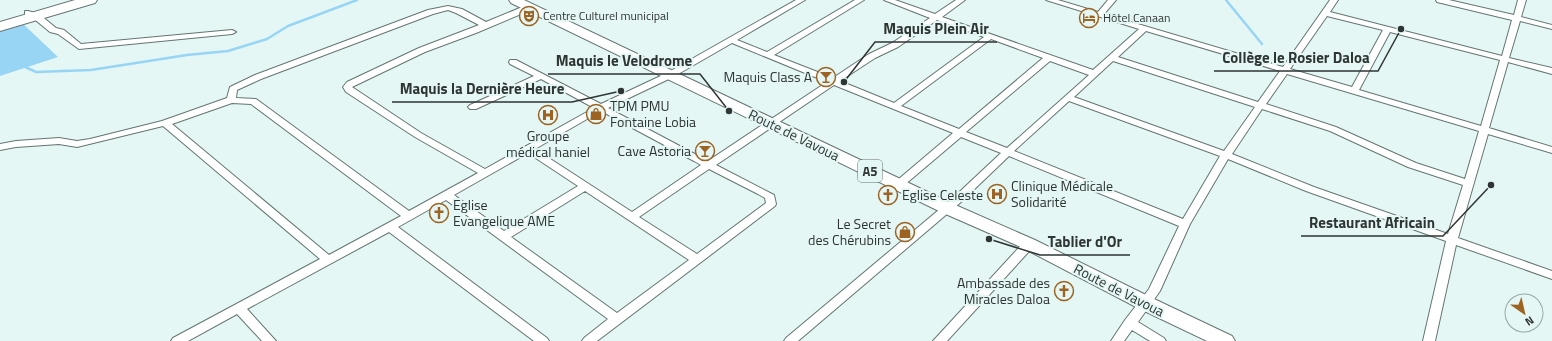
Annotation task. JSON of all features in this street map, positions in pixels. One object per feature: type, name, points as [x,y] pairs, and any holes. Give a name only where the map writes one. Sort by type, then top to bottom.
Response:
[{"type":"highway","points":[[0,27],[70,0]]},
{"type":"highway","points":[[0,21],[90,0]]},
{"type":"main road","name":"Route de Vavoua","points":[[515,0],[898,185],[1029,244],[1145,303],[1225,341]]},
{"type":"street","points":[[177,341],[390,228],[602,107],[670,75],[802,0]]},
{"type":"street","points":[[768,55],[860,0]]},
{"type":"street","points":[[888,0],[1095,74]]},
{"type":"street","points":[[632,217],[770,123],[872,56],[895,45],[961,0]]},
{"type":"street","points":[[1050,0],[1552,150]]},
{"type":"street","points":[[1099,15],[1112,0]]},
{"type":"street","points":[[1117,341],[1154,291],[1185,224],[1226,155],[1334,0]]},
{"type":"street","points":[[1440,0],[1552,27]]},
{"type":"street","points":[[1429,341],[1452,240],[1522,0]]},
{"type":"street","points":[[485,173],[418,134],[349,90],[347,87],[350,84],[422,50],[530,7]]},
{"type":"street","points":[[231,100],[233,89],[258,78],[431,12],[448,8],[459,11],[485,25]]},
{"type":"street","points":[[1326,13],[1552,71]]},
{"type":"street","points":[[32,14],[79,47],[232,32]]},
{"type":"street","points":[[790,341],[947,208],[1145,28]]},
{"type":"street","points":[[1354,91],[1387,29]]},
{"type":"street","points":[[895,106],[990,36]]},
{"type":"street","points":[[731,40],[1185,224]]},
{"type":"street","points":[[898,185],[1049,58]]},
{"type":"street","points":[[1112,58],[1333,130],[1412,165],[1468,183]]},
{"type":"street","points":[[513,62],[602,107],[770,197],[771,204],[588,341]]},
{"type":"street","points":[[473,107],[540,76]]},
{"type":"street","points":[[1068,98],[1226,155],[1310,189],[1552,275]]},
{"type":"street","points":[[0,147],[16,144],[59,141],[77,144],[90,142],[165,123],[231,100],[253,101],[410,217]]},
{"type":"street","points":[[165,123],[328,260]]},
{"type":"street","points":[[528,149],[696,259]]},
{"type":"street","points":[[504,236],[586,186]]},
{"type":"street","points":[[448,196],[617,319]]},
{"type":"street","points":[[390,228],[543,341]]},
{"type":"street","points":[[939,341],[1029,244]]},
{"type":"street","points":[[238,308],[270,341]]},
{"type":"street","points":[[1129,323],[1160,341]]},
{"type":"water","points":[[21,22],[58,57],[0,76],[0,28]]},
{"type":"waterway","points":[[23,66],[36,72],[91,70],[187,55],[228,51],[267,39],[288,26],[357,0]]},
{"type":"waterway","points":[[1226,0],[1262,44]]},
{"type":"place","name":"Centre Culturel municipal","points":[[529,16]]},
{"type":"place","name":"Hôtel Canaan","points":[[1089,18]]},
{"type":"place","name":"Collège le Rosier Daloa","points":[[1401,29]]},
{"type":"place","name":"Maquis Class A","points":[[826,77]]},
{"type":"place","name":"Maquis Plein Air","points":[[844,82]]},
{"type":"place","name":"Maquis la Dernière Heure","points":[[621,91]]},
{"type":"place","name":"Maquis le Velodrome","points":[[729,111]]},
{"type":"place","name":"TPM PMU Fontaine Lobia","points":[[596,114]]},
{"type":"place","name":"Groupe médical haniel","points":[[548,115]]},
{"type":"place","name":"Cave Astoria","points":[[705,151]]},
{"type":"place","name":"Restaurant Africain","points":[[1491,185]]},
{"type":"place","name":"Clinique Médicale Solidarité","points":[[997,194]]},
{"type":"place","name":"Eglise Celeste","points":[[888,195]]},
{"type":"place","name":"Eglise Evangelique AME","points":[[439,213]]},
{"type":"place","name":"Le Secret des Chérubins","points":[[905,232]]},
{"type":"place","name":"Tablier d'Or","points":[[989,239]]},
{"type":"place","name":"Ambassade des Miracles Daloa","points":[[1064,291]]}]
